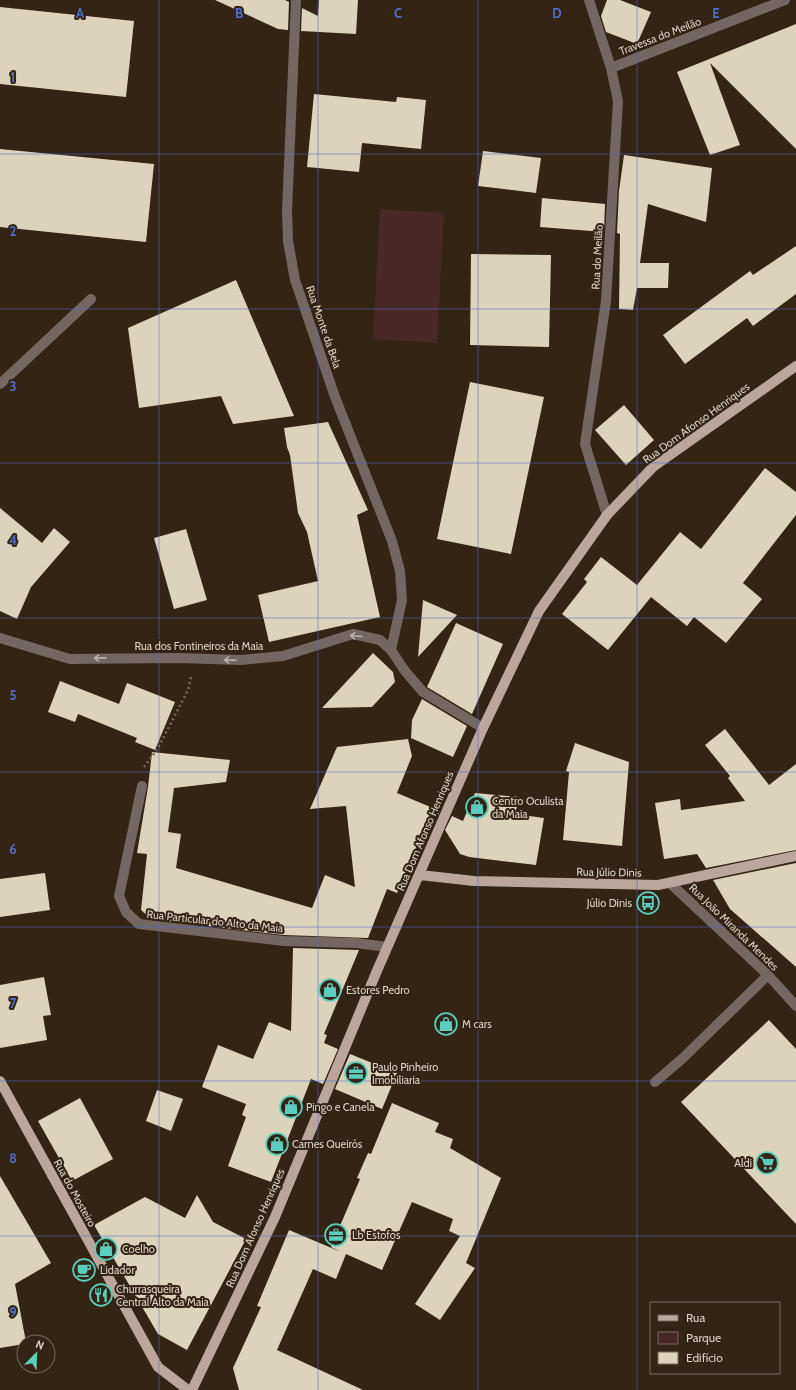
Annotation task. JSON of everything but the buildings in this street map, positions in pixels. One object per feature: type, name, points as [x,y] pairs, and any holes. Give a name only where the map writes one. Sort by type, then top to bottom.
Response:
[{"type":"main road","name":"Rua Dom Afonso Henriques","points":[[192,1390],[275,1217],[387,947],[420,875],[483,728],[539,610],[607,515],[653,467],[796,366]]},
{"type":"main road","name":"Rua Júlio Dinis","points":[[420,875],[474,881],[658,885],[796,856]]},
{"type":"main road","name":"Rua do Mosteiro","points":[[0,1081],[67,1205],[158,1367],[188,1390]]},
{"type":"street","name":"Rua Monte da Bela","points":[[296,0],[287,211],[288,241],[295,280],[307,319],[335,397],[392,542],[400,571],[402,600],[391,650]]},
{"type":"street","name":"Rua do Meilão","points":[[589,0],[611,68],[618,101],[606,301],[586,444],[607,515]]},
{"type":"street","name":"Travessa do Meilão","points":[[611,68],[785,0]]},
{"type":"street","points":[[0,384],[91,299]]},
{"type":"street","name":"Rua dos Fontineiros da Maia","points":[[0,638],[70,659],[196,658],[241,660],[283,656],[352,634],[380,640],[391,650],[405,671],[423,692],[483,728]]},
{"type":"street","name":"Rua Particular do Alto da Maia","points":[[142,786],[119,896],[126,912],[139,924],[284,941],[356,943],[387,947]]},
{"type":"street","name":"Rua João Miranda Mendes","points":[[670,882],[768,975],[796,1006]]},
{"type":"street","points":[[655,1082],[683,1058],[768,975]]},
{"type":"path","points":[[142,786],[144,766],[158,748],[188,690],[196,658]]},
{"type":"green space","points":[[380,209],[444,213],[437,343],[373,339]]},
{"type":"place","name":"Centro Oculista da Maia","points":[[477,807]]},
{"type":"place","name":"Júlio Dinis","points":[[648,903]]},
{"type":"place","name":"Estores Pedro","points":[[330,990]]},
{"type":"place","name":"M cars","points":[[446,1024]]},
{"type":"place","name":"Paulo Pinheiro Imobiliaria","points":[[356,1073]]},
{"type":"place","name":"Pingo e Canela","points":[[291,1107]]},
{"type":"place","name":"Carnes Queirós","points":[[277,1144]]},
{"type":"place","name":"Aldi","points":[[767,1163]]},
{"type":"place","name":"Lb Estofos","points":[[336,1235]]},
{"type":"place","name":"Coelho","points":[[106,1249]]},
{"type":"place","name":"Lidador","points":[[84,1270]]},
{"type":"place","name":"Churrasqueira Central Alto da Maia","points":[[101,1295]]}]
